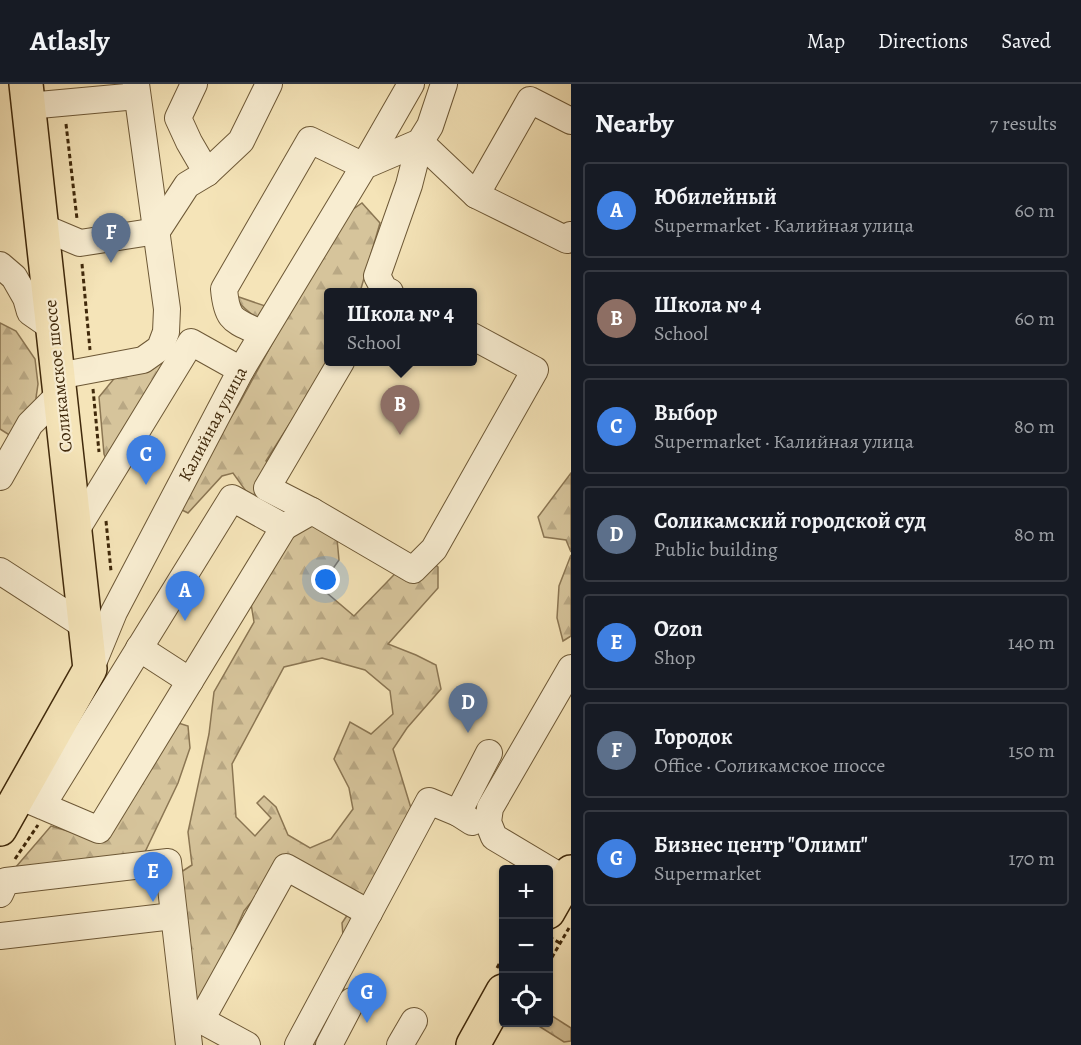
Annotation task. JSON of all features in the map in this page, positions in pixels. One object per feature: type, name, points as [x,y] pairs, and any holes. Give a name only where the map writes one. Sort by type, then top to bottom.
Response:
[{"type":"main road","name":"Соликамское шоссе","points":[[27,95],[90,669]]},
{"type":"main road","name":"Калийная улица","points":[[0,830],[37,803],[90,669]]},
{"type":"main road","points":[[551,919],[570,878]]},
{"type":"main road","points":[[473,1045],[499,1000]]},
{"type":"street","points":[[194,84],[178,117],[207,174]]},
{"type":"street","points":[[42,227],[80,243],[157,231],[187,185],[207,174],[242,141],[269,84]]},
{"type":"street","name":"Калийная улица","points":[[90,669],[114,612],[241,370],[411,84]]},
{"type":"street","points":[[384,288],[377,276],[409,185],[420,142],[430,126],[444,84]]},
{"type":"street","points":[[0,477],[30,424],[59,385],[143,360],[160,348],[166,332],[167,309],[137,90],[27,95]]},
{"type":"street","points":[[477,195],[530,100],[571,121]]},
{"type":"street","points":[[262,334],[232,318],[226,308],[224,290],[310,140],[364,166],[420,142]]},
{"type":"street","points":[[420,142],[477,195],[567,240],[571,234]]},
{"type":"street","points":[[0,265],[14,277],[26,298],[30,312],[53,328]]},
{"type":"street","points":[[339,366],[267,488],[312,511],[413,570],[434,549],[535,370],[477,339]]},
{"type":"street","points":[[75,532],[191,342],[241,370]]},
{"type":"street","points":[[284,527],[232,498],[139,648],[37,803],[99,830],[284,527],[312,511]]},
{"type":"street","points":[[0,571],[85,626]]},
{"type":"street","points":[[139,648],[190,681]]},
{"type":"street","points":[[494,837],[488,822],[490,808],[571,669]]},
{"type":"street","points":[[458,813],[489,753]]},
{"type":"street","points":[[298,1045],[429,801],[458,813],[494,837],[570,878]]},
{"type":"street","points":[[0,894],[6,881],[168,862],[189,1045]]},
{"type":"street","points":[[248,1045],[201,1020],[286,867],[369,913]]},
{"type":"street","points":[[0,930],[0,936],[173,916]]},
{"type":"street","points":[[329,1045],[352,1001]]},
{"type":"street","points":[[400,1045],[414,1021]]},
{"type":"street","points":[[198,1045],[219,1030]]},
{"type":"path","points":[[14,862],[37,803]]},
{"type":"path","points":[[553,956],[571,924]]},
{"type":"path","points":[[553,931],[560,943]]},
{"type":"green space","points":[[362,203],[380,223],[361,288],[324,288],[324,366],[326,366],[266,461],[284,480],[302,520],[337,539],[339,560],[320,587],[354,616],[419,549],[438,567],[438,588],[388,644],[436,665],[441,689],[407,728],[393,749],[414,818],[348,969],[340,1005],[318,1045],[304,1045],[345,963],[342,923],[360,896],[284,862],[244,911],[201,1008],[193,1038],[178,874],[192,865],[188,832],[209,734],[214,692],[254,622],[248,585],[274,530],[233,473],[222,476],[188,513],[180,509],[181,497],[239,404],[279,331],[248,312],[236,296],[268,307],[352,210]],"holes":[[[322,658],[365,670],[390,691],[393,714],[371,734],[350,722],[334,759],[349,788],[353,809],[331,839],[310,848],[288,835],[276,807],[264,796],[257,803],[271,818],[255,836],[236,817],[232,764],[284,667]]]},
{"type":"green space","points":[[0,323],[16,331],[35,359],[38,384],[36,398],[42,420],[38,438],[22,443],[0,429]]},
{"type":"green space","points":[[158,358],[178,369],[107,461],[104,454],[99,397],[117,375]]},
{"type":"green space","points":[[571,473],[571,552],[566,540],[544,537],[538,517]]},
{"type":"green space","points":[[571,555],[571,636],[563,641],[557,618],[559,586]]},
{"type":"green space","points":[[172,721],[188,726],[190,748],[178,783],[144,854],[15,868],[51,826],[102,841]]},
{"type":"green space","points":[[553,1017],[571,1028],[571,1041],[564,1042],[540,1027],[553,1027]]},
{"type":"place","name":"Городок","points":[[111,263]]},
{"type":"place","name":"Школа № 4","points":[[400,435]]},
{"type":"place","name":"Выбор","points":[[146,485]]},
{"type":"place","name":"Юбилейный","points":[[185,621]]},
{"type":"place","name":"Соликамский городской суд","points":[[468,733]]},
{"type":"place","name":"Ozon","points":[[153,902]]},
{"type":"place","name":"Бизнес центр \"Олимп\"","points":[[367,1023]]}]
